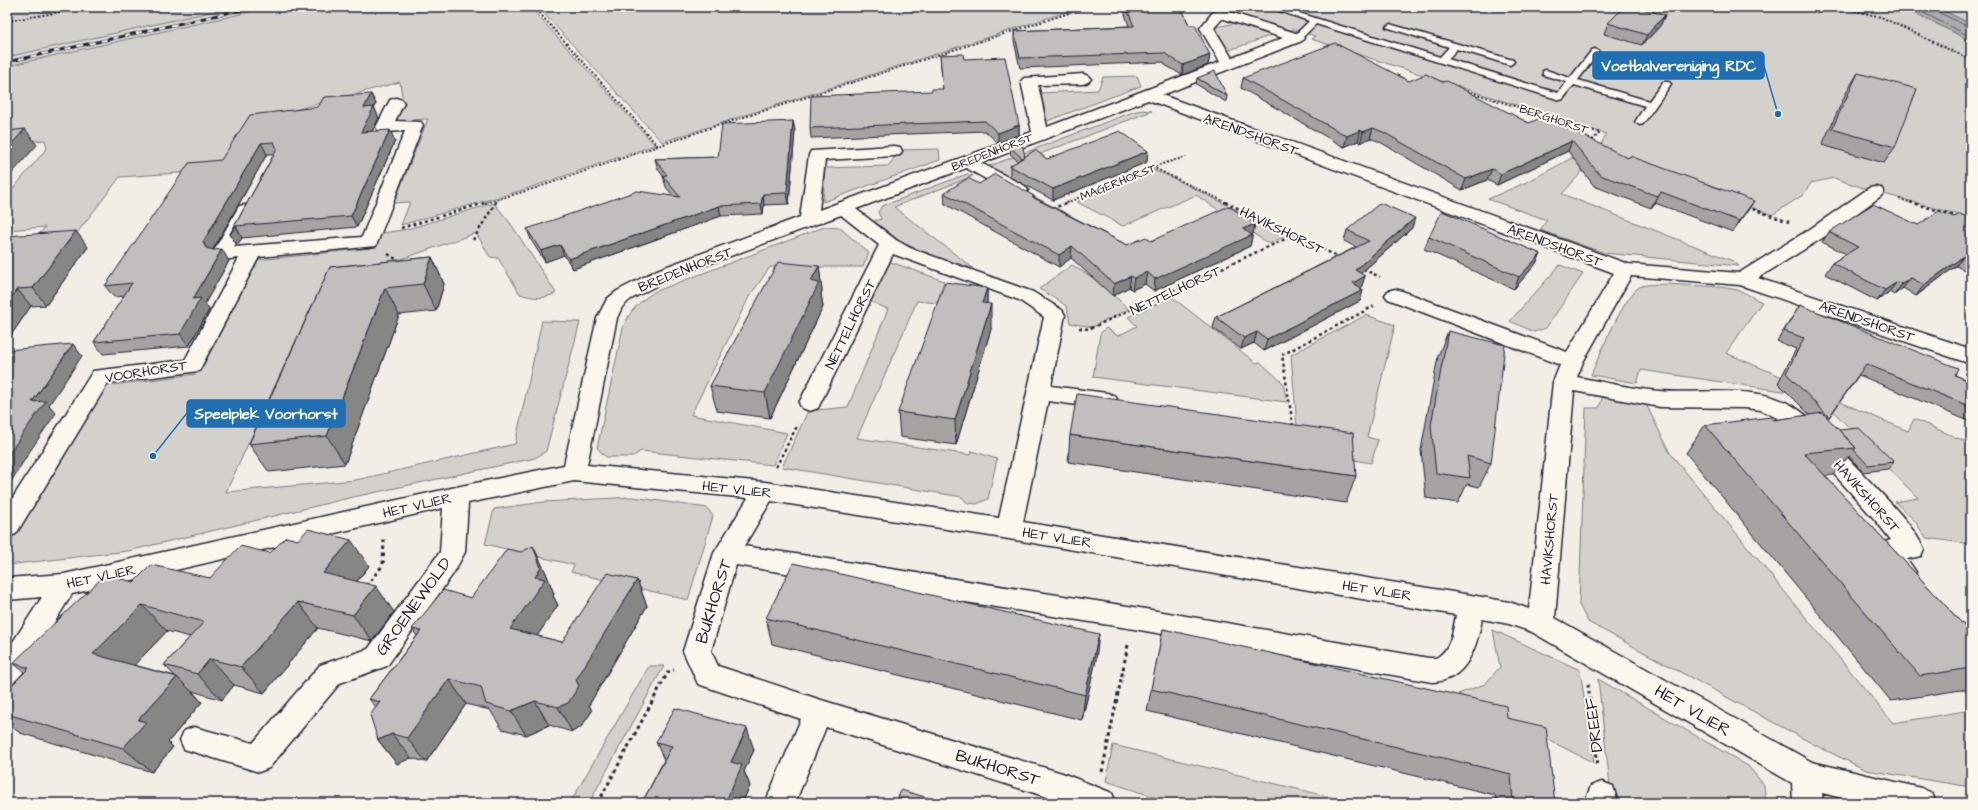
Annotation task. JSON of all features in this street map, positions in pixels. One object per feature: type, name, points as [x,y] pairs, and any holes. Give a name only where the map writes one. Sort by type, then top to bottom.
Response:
[{"type":"street","points":[[1228,65],[1207,28],[1214,18],[1218,16],[1225,15],[1297,38]]},
{"type":"street","name":"BREDENHORST","points":[[574,472],[602,335],[614,304],[624,295],[664,274],[1148,95],[1297,38]]},
{"type":"street","name":"BREDENHORST","points":[[1041,134],[1029,81],[1083,78]]},
{"type":"street","name":"ARENDSHORST","points":[[1148,95],[1625,270],[1742,278],[1971,357]]},
{"type":"street","points":[[255,193],[221,254],[369,242],[372,231],[415,125],[384,128],[396,104]]},
{"type":"street","points":[[809,221],[817,155],[894,151]]},
{"type":"street","points":[[967,162],[1051,209]]},
{"type":"street","points":[[1742,278],[1817,233],[1875,192]]},
{"type":"street","points":[[843,208],[889,244],[903,252],[1026,296],[1055,315],[1010,529]]},
{"type":"street","name":"NETTELHORST","points":[[810,403],[889,244]]},
{"type":"street","name":"VOORHORST","points":[[7,527],[100,376],[192,366],[252,252]]},
{"type":"street","name":"HAVIKSHORST","points":[[1541,624],[1568,372],[1625,270]]},
{"type":"street","name":"HAVIKSHORST","points":[[1395,295],[1568,372],[1660,399],[1745,400],[1765,403],[1791,415],[1818,441],[1885,514],[1912,549],[1893,549],[1890,558],[1915,587]]},
{"type":"street","points":[[1039,392],[1124,403]]},
{"type":"street","name":"HET VLIER","points":[[7,589],[64,585],[456,496],[574,472],[764,492],[1010,529],[1509,613],[1541,624],[1584,647],[1806,775],[1921,803]]},
{"type":"street","name":"BUKHORST","points":[[764,492],[727,553],[697,651],[708,675],[1060,795],[1098,802]]},
{"type":"street","name":"GROENEWOLD","points":[[194,740],[259,758],[330,674],[377,658],[444,567],[452,552],[456,496]]},
{"type":"street","points":[[727,553],[1134,618],[1416,668],[1440,670],[1455,660],[1465,634],[1471,606]]},
{"type":"street","points":[[7,674],[64,585]]},
{"type":"street","points":[[780,803],[818,712]]},
{"type":"street","points":[[1806,775],[1808,803]]},
{"type":"lane","points":[[1271,7],[1560,97],[1595,52]]},
{"type":"lane","points":[[1297,38],[1314,21]]},
{"type":"lane","points":[[1390,27],[1510,62]]},
{"type":"lane","points":[[1442,60],[1455,46]]},
{"type":"lane","points":[[1546,73],[1651,105]]},
{"type":"lane","points":[[1640,122],[1666,84]]},
{"type":"path","points":[[7,21],[91,7]]},
{"type":"path","points":[[534,7],[658,146]]},
{"type":"path","points":[[372,231],[399,228],[536,188],[658,146],[1088,7]]},
{"type":"path","points":[[1839,7],[1881,17],[1971,60]]},
{"type":"path","name":"BERGHORST","points":[[1462,89],[1600,133],[1589,142]]},
{"type":"path","name":"MAGERHORST","points":[[1051,209],[1152,167],[1186,157]]},
{"type":"path","name":"HAVIKSHORST","points":[[1152,167],[1292,236],[1341,258]]},
{"type":"path","points":[[1875,192],[1965,219]]},
{"type":"path","points":[[473,240],[498,199]]},
{"type":"path","points":[[1744,206],[1817,233]]},
{"type":"path","name":"NETTELHORST","points":[[1054,325],[1089,329],[1292,236]]},
{"type":"path","points":[[1293,426],[1282,355],[1403,290],[1362,268]]},
{"type":"path","points":[[764,492],[787,443],[810,403]]},
{"type":"path","points":[[365,587],[383,565],[384,512]]},
{"type":"path","points":[[1098,802],[1134,618]]},
{"type":"path","name":"DREEF","points":[[1584,647],[1602,799]]},
{"type":"path","points":[[598,803],[668,672],[701,660]]},
{"type":"shaded area","points":[[7,7],[233,7],[7,57]]},
{"type":"shaded area","points":[[150,7],[299,7],[7,73],[7,37]]},
{"type":"shaded area","points":[[272,7],[530,7],[655,145],[523,190],[401,225],[410,202],[394,203],[428,119],[395,121],[403,103],[400,82],[253,121],[250,168],[120,177],[67,246],[7,274],[45,227],[7,230],[7,196],[47,148],[45,140],[7,144],[7,66]]},
{"type":"shaded area","points":[[538,7],[1082,7],[662,142]]},
{"type":"shaded area","points":[[1207,7],[1903,7],[1971,41],[1971,218],[1866,189],[1834,178],[1811,183],[1803,195],[1772,215],[1598,151],[1606,134],[1311,39],[1315,36],[1292,29],[1288,32]]},
{"type":"shaded area","points":[[1936,7],[1971,7],[1971,24]]},
{"type":"shaded area","points":[[1236,23],[1272,35],[1227,51],[1216,27]]},
{"type":"shaded area","points":[[1137,76],[1141,86],[1047,121],[1041,93],[1098,90],[1103,77]]},
{"type":"shaded area","points":[[1142,110],[1152,111],[1022,161],[1069,196],[1019,172],[1002,177],[984,168],[1133,112]]},
{"type":"shaded area","points":[[939,149],[940,160],[823,202],[825,168],[888,166],[901,150]]},
{"type":"shaded area","points":[[1585,151],[1597,155],[1562,194],[1733,261],[1739,266],[1604,253],[1540,230],[1547,220],[1488,199],[1529,181]]},
{"type":"shaded area","points":[[1153,170],[1169,176],[1287,235],[1269,244],[1196,195],[1123,226],[1077,202]]},
{"type":"shaded area","points":[[967,174],[973,176],[894,207],[973,268],[939,258],[901,242],[874,221],[881,219],[878,212],[882,206]]},
{"type":"shaded area","points":[[494,203],[511,224],[556,293],[547,297],[538,298],[520,294],[498,258],[490,257],[476,233],[325,286],[323,299],[313,303],[226,492],[356,480],[515,444],[542,321],[580,322],[546,451],[535,458],[349,498],[128,551],[7,565],[7,545],[106,386],[196,374],[202,368],[258,260],[372,248],[383,233],[408,229]]},
{"type":"shaded area","points":[[824,227],[840,228],[869,253],[863,267],[770,267],[749,297],[691,415],[787,433],[773,465],[641,451],[632,457],[606,457],[597,448],[623,328],[635,307],[654,292]]},
{"type":"shaded area","points":[[888,261],[944,281],[937,303],[917,301],[857,438],[971,455],[972,451],[997,459],[988,499],[977,504],[967,503],[962,497],[782,467],[808,411],[848,407],[888,309],[871,302]]},
{"type":"shaded area","points":[[1072,265],[1095,279],[1129,309],[1092,327],[1070,323],[1067,307],[1057,299],[1039,289]]},
{"type":"shaded area","points":[[1560,265],[1583,274],[1546,328],[1534,332],[1510,321]]},
{"type":"shaded area","points":[[1668,284],[1727,288],[1743,292],[1762,302],[1726,353],[1908,431],[1914,419],[1971,444],[1971,544],[1926,538],[1915,521],[1895,502],[1918,498],[1826,404],[1789,392],[1641,370],[1637,383],[1591,375],[1612,328],[1632,294],[1644,285]]},
{"type":"shaded area","points":[[1172,297],[1256,363],[1260,362],[1283,383],[1287,402],[1093,377],[1100,334],[1106,328],[1118,336],[1137,326],[1128,317]]},
{"type":"shaded area","points":[[1366,315],[1395,325],[1367,437],[1378,440],[1371,463],[1299,450],[1291,355]]},
{"type":"shaded area","points":[[1603,395],[1644,400],[1670,453],[1893,723],[1971,710],[1971,787],[1866,770],[1817,746],[1588,622],[1579,605],[1586,408],[1599,408]]},
{"type":"shaded area","points":[[633,497],[707,508],[713,516],[688,600],[571,572],[574,565],[485,544],[494,509],[544,502]]},
{"type":"shaded area","points":[[1493,630],[1580,670],[1594,763],[1458,694],[1485,684],[1500,667]]},
{"type":"shaded area","points":[[649,666],[664,666],[589,803],[570,803]]},
{"type":"shaded area","points":[[1598,679],[1748,766],[1764,785],[1766,803],[1612,803]]},
{"type":"shaded area","points":[[1113,745],[1356,803],[1172,803],[1106,781]]},
{"type":"water","points":[[1903,7],[1936,7],[1971,24],[1971,41]]},
{"type":"building","points":[[1126,7],[1181,7],[1189,25],[1195,25],[1210,55],[1183,65],[1165,53],[1020,58],[1014,31],[1134,26]]},
{"type":"building","points":[[1624,7],[1637,7],[1665,15],[1647,35],[1608,23]]},
{"type":"building","points":[[1335,43],[1409,81],[1426,74],[1442,82],[1447,81],[1529,123],[1545,116],[1628,158],[1630,156],[1754,201],[1739,221],[1661,192],[1657,196],[1600,175],[1572,141],[1501,174],[1492,169],[1466,179],[1383,132],[1373,128],[1363,132],[1361,130],[1347,136],[1243,78]]},
{"type":"building","points":[[963,54],[964,59],[1005,57],[1019,125],[998,133],[985,121],[810,128],[811,96],[932,91],[932,89],[943,89],[940,55]]},
{"type":"building","points":[[1215,71],[1227,96],[1197,78]]},
{"type":"building","points":[[1858,73],[1917,89],[1895,147],[1832,129]]},
{"type":"building","points":[[371,94],[364,108],[374,107],[361,132],[390,130],[351,216],[236,226],[230,234],[277,149],[274,142],[261,143],[203,242],[206,248],[214,250],[222,249],[193,299],[201,298],[180,334],[94,342],[132,283],[105,286],[189,163],[221,160],[250,115],[318,107],[324,97]]},
{"type":"building","points":[[793,121],[787,193],[763,194],[761,204],[719,206],[569,259],[560,245],[541,251],[527,229],[637,191],[680,197],[663,176],[667,175],[655,159],[718,157],[722,124]]},
{"type":"building","points":[[25,129],[7,149],[7,131]]},
{"type":"building","points":[[1120,131],[1148,151],[1053,189],[1010,166],[1035,150],[1047,159]]},
{"type":"building","points":[[1022,143],[1025,157],[1022,158],[1011,148]]},
{"type":"building","points":[[995,174],[1034,196],[1032,197],[1127,245],[1146,237],[1151,241],[1229,206],[1255,224],[1243,229],[1252,235],[1155,279],[1147,272],[1134,278],[1131,276],[1114,284],[1072,246],[1059,255],[944,193],[968,178],[979,184]]},
{"type":"building","points":[[1380,203],[1415,218],[1355,270],[1365,276],[1353,283],[1363,290],[1267,339],[1257,332],[1244,338],[1216,317],[1369,241],[1347,230]]},
{"type":"building","points":[[1873,204],[1918,225],[1939,211],[1954,217],[1960,214],[1971,219],[1971,259],[1964,256],[1924,285],[1911,278],[1902,284],[1897,282],[1885,290],[1832,263],[1858,247],[1829,232]]},
{"type":"building","points":[[1442,211],[1541,254],[1519,277],[1429,237]]},
{"type":"building","points":[[76,231],[33,288],[17,289],[7,304],[7,236]]},
{"type":"building","points":[[432,257],[423,284],[385,288],[327,436],[249,444],[330,267]]},
{"type":"building","points":[[778,262],[819,266],[811,281],[819,283],[765,393],[710,386]]},
{"type":"building","points":[[945,282],[987,288],[982,303],[991,304],[955,420],[898,412]]},
{"type":"building","points":[[1800,305],[1958,368],[1955,375],[1971,382],[1971,407],[1866,364],[1829,417],[1786,373],[1804,338],[1784,331]]},
{"type":"building","points":[[1448,331],[1505,345],[1491,463],[1467,456],[1470,478],[1436,473],[1431,425]]},
{"type":"building","points":[[73,344],[32,402],[46,401],[7,457],[7,350]]},
{"type":"building","points":[[1077,394],[1353,433],[1356,476],[1070,435]]},
{"type":"building","points":[[1823,413],[1856,448],[1804,453],[1971,633],[1971,668],[1920,676],[1705,425],[1771,417],[1774,420]]},
{"type":"building","points":[[1859,428],[1894,462],[1868,465],[1854,450],[1856,448],[1839,430]]},
{"type":"building","points":[[308,529],[351,540],[323,573],[376,586],[353,615],[298,602],[241,667],[210,659],[197,674],[164,665],[204,622],[142,605],[93,654],[177,677],[138,720],[146,722],[123,748],[7,714],[7,690],[29,668],[13,663],[105,575],[134,582],[151,565],[210,578],[240,546],[270,553],[286,537],[298,540]]},
{"type":"building","points":[[533,546],[541,568],[535,577],[545,579],[510,629],[562,642],[607,573],[637,580],[576,680],[579,686],[568,703],[558,707],[535,701],[511,711],[486,704],[481,687],[449,679],[407,738],[392,734],[378,740],[370,715],[380,702],[369,699],[421,631],[412,629],[443,590],[471,598],[507,549],[521,552]]},
{"type":"building","points":[[793,563],[1099,634],[1085,695],[766,618]]},
{"type":"building","points":[[1163,629],[1506,706],[1507,718],[1546,727],[1555,803],[1513,803],[1511,774],[1151,689]]},
{"type":"building","points":[[675,708],[747,728],[731,762],[742,765],[725,803],[642,803],[672,746],[656,742]]},
{"type":"building","points":[[901,790],[946,803],[896,803]]},
{"type":"railway","points":[[7,62],[254,7]]},
{"type":"place","name":"Voetbalvereniging RDC","points":[[1778,114]]},
{"type":"place","name":"Speelplek Voorhorst","points":[[153,456]]}]
